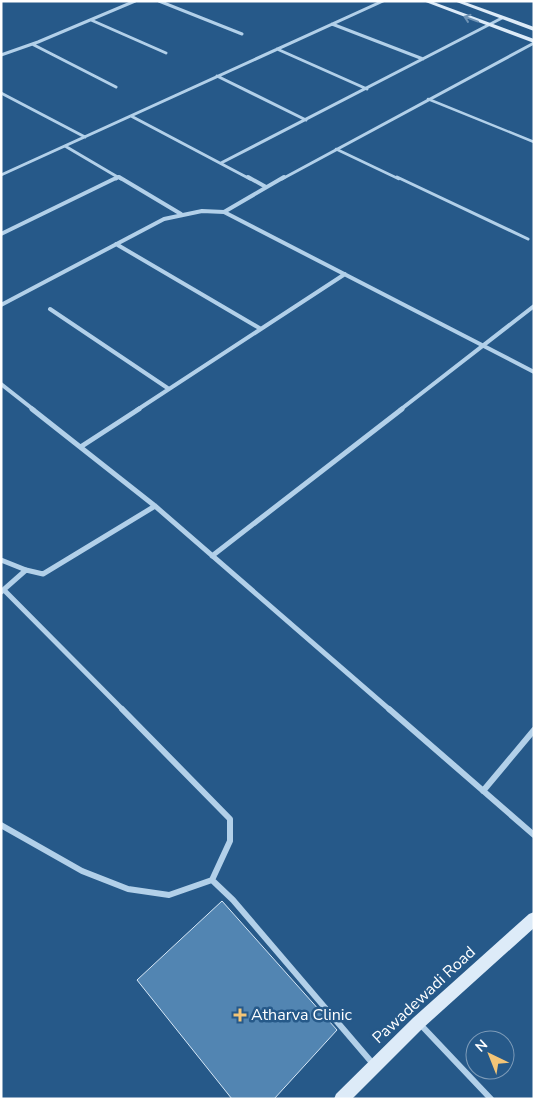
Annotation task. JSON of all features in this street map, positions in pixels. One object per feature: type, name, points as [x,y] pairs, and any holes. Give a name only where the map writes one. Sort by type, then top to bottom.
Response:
[{"type":"main road","points":[[425,1],[534,42]]},
{"type":"main road","points":[[456,1],[534,29]]},
{"type":"main road","name":"Pawadewadi Road","points":[[340,1099],[418,1023],[534,920]]},
{"type":"street","points":[[1,55],[135,1]]},
{"type":"street","points":[[159,1],[242,34]]},
{"type":"street","points":[[1,175],[383,1]]},
{"type":"street","points":[[222,163],[502,18]]},
{"type":"street","points":[[91,20],[166,53]]},
{"type":"street","points":[[332,24],[423,60]]},
{"type":"street","points":[[224,212],[266,187],[534,42]]},
{"type":"street","points":[[32,44],[116,87]]},
{"type":"street","points":[[277,49],[367,89]]},
{"type":"street","points":[[217,76],[306,120]]},
{"type":"street","points":[[1,93],[85,137]]},
{"type":"street","points":[[131,116],[266,187]]},
{"type":"street","points":[[65,146],[182,214]]},
{"type":"street","points":[[1,234],[118,177]]},
{"type":"street","points":[[1,305],[164,219],[202,210],[224,212],[534,372]]},
{"type":"street","points":[[116,244],[261,329]]},
{"type":"street","points":[[82,446],[345,274]]},
{"type":"street","points":[[212,556],[534,306]]},
{"type":"street","points":[[50,309],[169,389]]},
{"type":"street","points":[[1,384],[82,446],[155,506],[534,835]]},
{"type":"street","points":[[1,560],[26,570],[43,574],[155,506]]},
{"type":"street","points":[[1,826],[82,871],[128,889],[169,895],[212,880],[230,842],[230,819],[3,591],[26,570]]},
{"type":"street","points":[[483,791],[534,730]]},
{"type":"street","points":[[212,880],[233,900],[374,1065]]},
{"type":"street","points":[[418,1023],[491,1099]]},
{"type":"lane","points":[[428,99],[534,142]]},
{"type":"lane","points":[[336,150],[528,239]]},
{"type":"building","points":[[222,901],[337,1030],[274,1099],[232,1099],[137,980]]},
{"type":"place","name":"Atharva Clinic","points":[[240,1015]]}]
